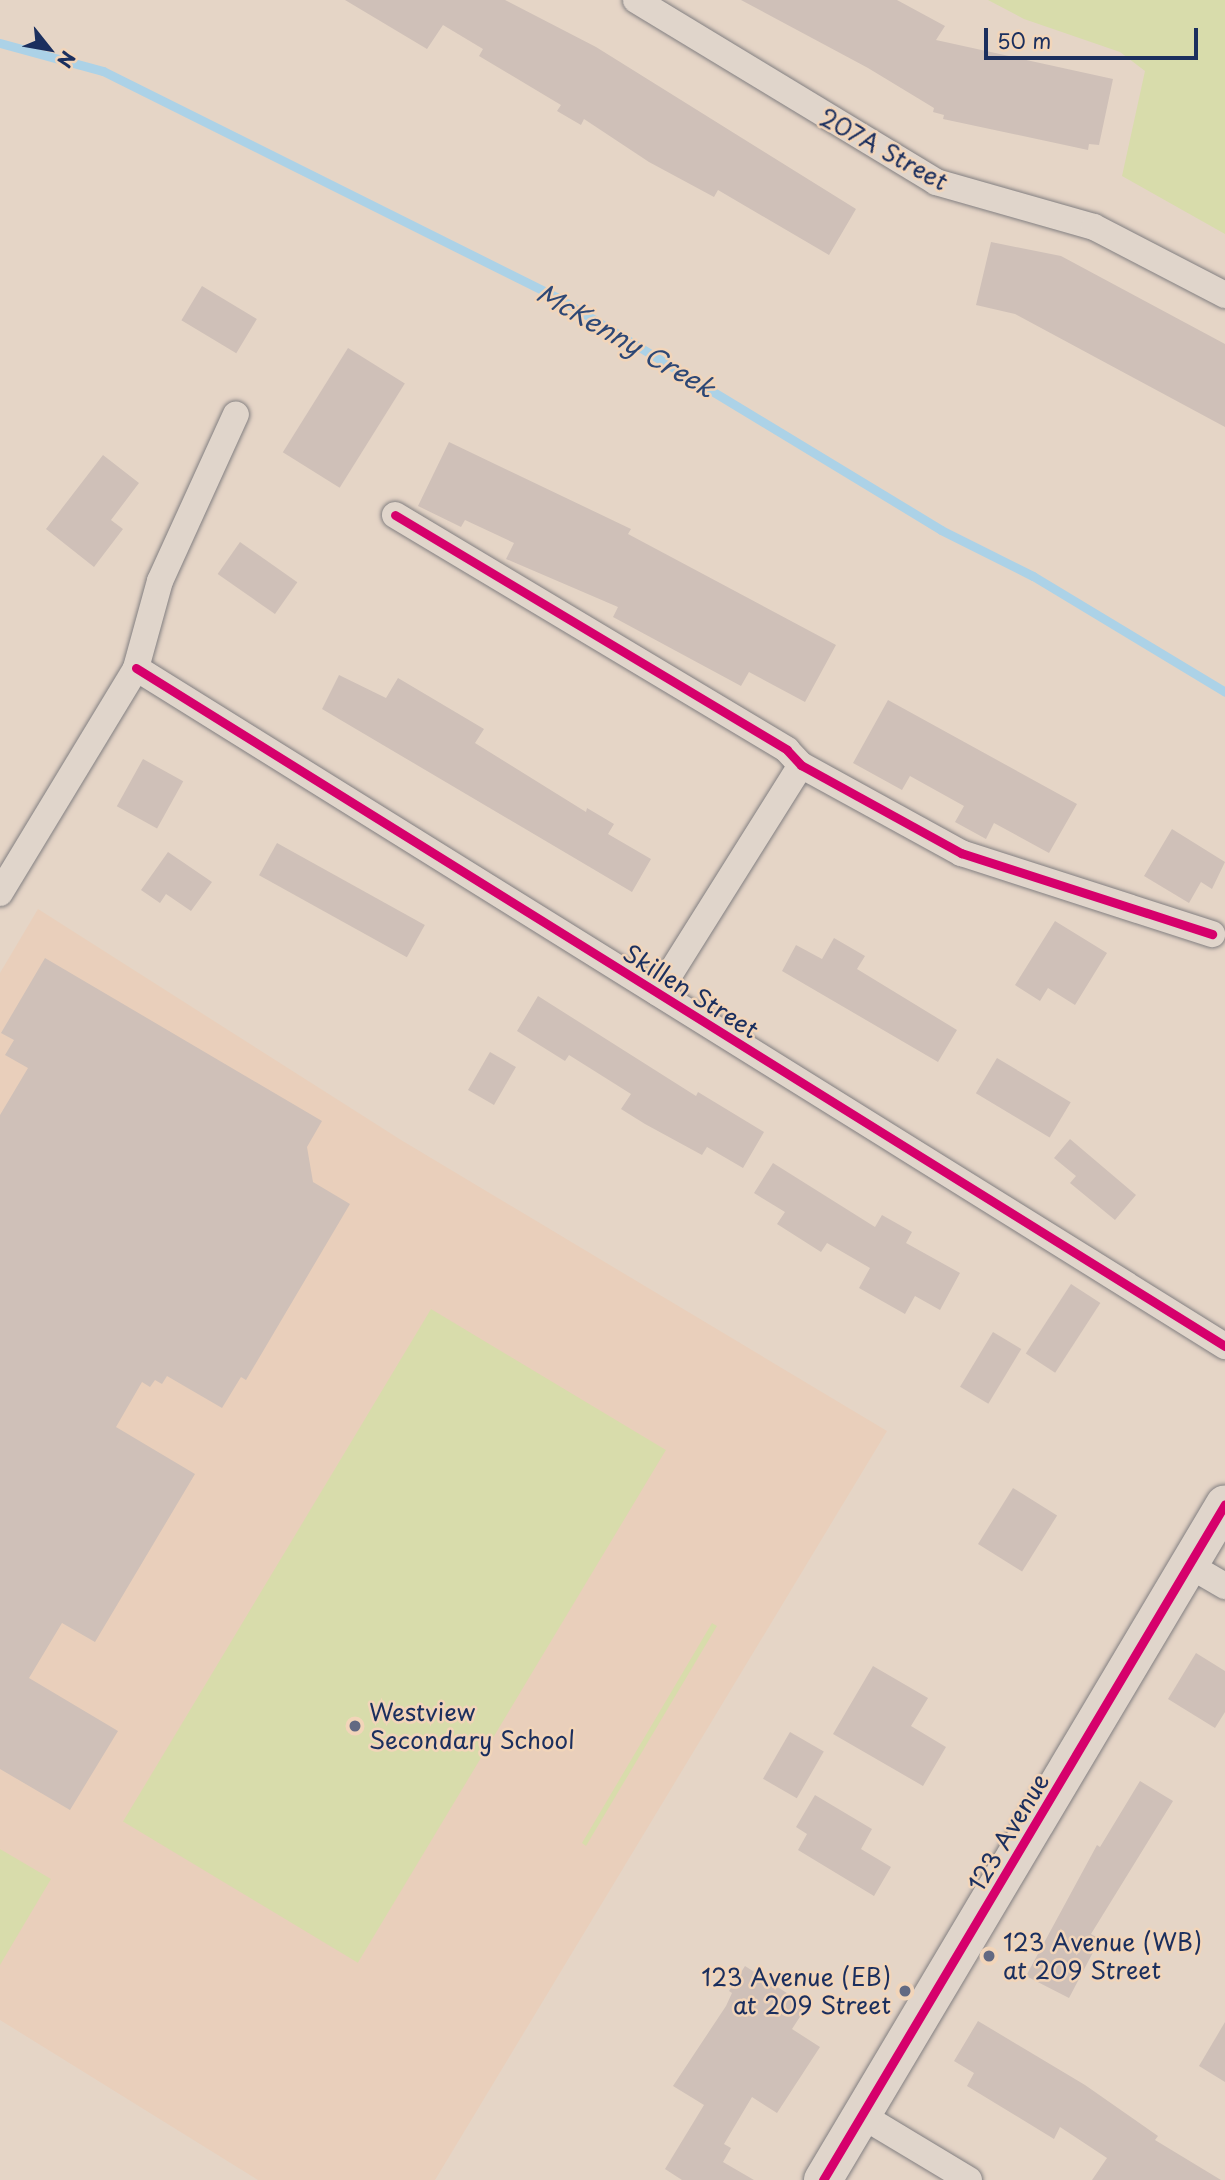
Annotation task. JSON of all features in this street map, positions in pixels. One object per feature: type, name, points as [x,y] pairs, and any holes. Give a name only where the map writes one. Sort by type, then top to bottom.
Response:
[{"type":"street","name":"207A Street","points":[[636,0],[936,182],[1094,227],[1225,295]]},
{"type":"street","points":[[0,893],[136,668],[160,581],[236,414]]},
{"type":"street","points":[[395,515],[787,751],[801,765],[961,853],[1212,934]]},
{"type":"street","name":"Skillen Street","points":[[136,668],[1225,1346]]},
{"type":"street","points":[[658,993],[801,765]]},
{"type":"street","name":"123 Avenue","points":[[823,2180],[1225,1504]]},
{"type":"street","points":[[1189,1565],[1225,1586]]},
{"type":"street","points":[[861,2115],[969,2180]]},
{"type":"shaded area","name":"Westview Secondary School","points":[[38,909],[401,1140],[887,1431],[435,2180],[258,2180],[0,2020],[0,973]]},
{"type":"green space","points":[[988,0],[1225,0],[1225,234],[1122,176],[1145,71],[1120,52],[1024,19]]},
{"type":"green space","points":[[431,1309],[666,1450],[358,1963],[123,1822]]},
{"type":"green space","points":[[712,1623],[717,1626],[586,1846],[582,1843]]},
{"type":"green space","points":[[0,1849],[51,1879],[0,1965]]},
{"type":"building","points":[[345,0],[505,0],[596,47],[856,209],[829,255],[718,190],[714,197],[649,162],[584,119],[581,125],[557,111],[561,105],[479,56],[483,49],[443,25],[427,49]]},
{"type":"building","points":[[741,0],[897,0],[945,26],[936,40],[1113,79],[1099,145],[1089,144],[1088,150],[943,119],[944,115],[933,112],[934,108],[868,68]]},
{"type":"building","points":[[991,242],[1061,256],[1225,344],[1225,427],[1015,314],[976,305]]},
{"type":"building","points":[[202,286],[257,319],[236,353],[181,320]]},
{"type":"building","points":[[348,348],[405,384],[340,488],[283,452]]},
{"type":"building","points":[[449,442],[631,529],[628,534],[836,645],[805,702],[749,672],[741,686],[613,617],[618,607],[506,559],[514,543],[465,520],[461,527],[418,506]]},
{"type":"building","points":[[103,455],[139,483],[111,520],[123,529],[94,567],[46,529]]},
{"type":"building","points":[[240,542],[297,582],[275,614],[218,574]]},
{"type":"building","points":[[339,675],[386,698],[398,678],[484,729],[475,743],[586,812],[587,808],[614,824],[608,834],[651,859],[632,892],[322,709]]},
{"type":"building","points":[[888,700],[1077,804],[1049,853],[994,823],[986,839],[955,822],[964,806],[910,776],[902,790],[853,763]]},
{"type":"building","points":[[143,759],[183,781],[157,829],[117,806]]},
{"type":"building","points":[[1172,829],[1225,862],[1212,889],[1201,882],[1189,903],[1144,876]]},
{"type":"building","points":[[277,843],[425,925],[407,957],[259,875]]},
{"type":"building","points":[[168,852],[212,882],[191,911],[166,894],[160,903],[141,890]]},
{"type":"building","points":[[1055,921],[1107,953],[1075,1005],[1048,988],[1040,1001],[1015,985]]},
{"type":"building","points":[[834,938],[865,956],[857,969],[957,1030],[938,1062],[782,971],[796,945],[822,959]]},
{"type":"building","points":[[45,958],[322,1121],[307,1147],[313,1182],[350,1204],[246,1380],[241,1377],[222,1408],[167,1376],[162,1384],[155,1380],[150,1387],[142,1382],[116,1427],[195,1474],[95,1642],[62,1623],[29,1678],[118,1731],[70,1810],[0,1769],[0,1115],[28,1068],[5,1055],[14,1040],[1,1033]]},
{"type":"building","points":[[538,996],[696,1096],[698,1092],[764,1132],[743,1168],[707,1147],[702,1155],[645,1124],[621,1109],[631,1094],[569,1055],[565,1061],[517,1031]]},
{"type":"building","points":[[490,1052],[516,1067],[494,1105],[468,1090]]},
{"type":"building","points":[[997,1058],[1071,1102],[1050,1137],[976,1093]]},
{"type":"building","points":[[1070,1139],[1136,1195],[1115,1220],[1070,1183],[1076,1176],[1054,1158]]},
{"type":"building","points":[[773,1163],[875,1227],[882,1215],[912,1232],[906,1243],[960,1273],[940,1310],[915,1296],[905,1314],[859,1288],[870,1268],[827,1243],[821,1252],[777,1224],[785,1212],[754,1193]]},
{"type":"building","points":[[1071,1284],[1100,1303],[1055,1373],[1026,1354]]},
{"type":"building","points":[[993,1332],[1021,1349],[988,1404],[960,1387]]},
{"type":"building","points":[[1013,1488],[1057,1516],[1022,1572],[978,1544]]},
{"type":"building","points":[[1196,1653],[1225,1671],[1225,1712],[1215,1728],[1168,1699]]},
{"type":"building","points":[[873,1666],[928,1698],[911,1726],[946,1747],[923,1786],[833,1734]]},
{"type":"building","points":[[790,1732],[824,1752],[797,1798],[763,1779]]},
{"type":"building","points":[[1140,1781],[1173,1801],[1091,1934],[1100,1939],[1069,1998],[1026,1976],[1097,1845],[1100,1847]]},
{"type":"building","points":[[815,1795],[872,1829],[861,1849],[891,1867],[874,1896],[798,1850],[807,1834],[796,1827]]},
{"type":"building","points":[[745,1966],[807,2006],[792,2029],[820,2047],[777,2113],[752,2097],[724,2144],[731,2148],[723,2162],[754,2180],[682,2180],[665,2169],[704,2105],[673,2086],[726,2006],[732,1993],[729,1991]]},
{"type":"building","points":[[978,2021],[1085,2085],[1158,2136],[1155,2140],[1221,2180],[1092,2180],[1107,2158],[1060,2127],[1054,2139],[967,2086],[974,2073],[954,2061]]},
{"type":"building","points":[[1225,2022],[1225,2082],[1199,2066]]},
{"type":"waterway","name":"McKenny Creek","points":[[0,43],[103,71],[560,299],[941,530],[1033,576],[1225,692]]},
{"type":"cycle path","points":[[395,515],[787,750],[801,765],[961,853],[1212,934]]},
{"type":"cycle path","points":[[136,668],[1225,1346]]},
{"type":"cycle path","points":[[823,2180],[1225,1504]]},
{"type":"place","name":"Westview Secondary School","points":[[355,1726]]},
{"type":"place","name":"123 Avenue (WB) at 209 Street","points":[[989,1956]]},
{"type":"place","name":"123 Avenue (EB) at 209 Street","points":[[905,1991]]}]
